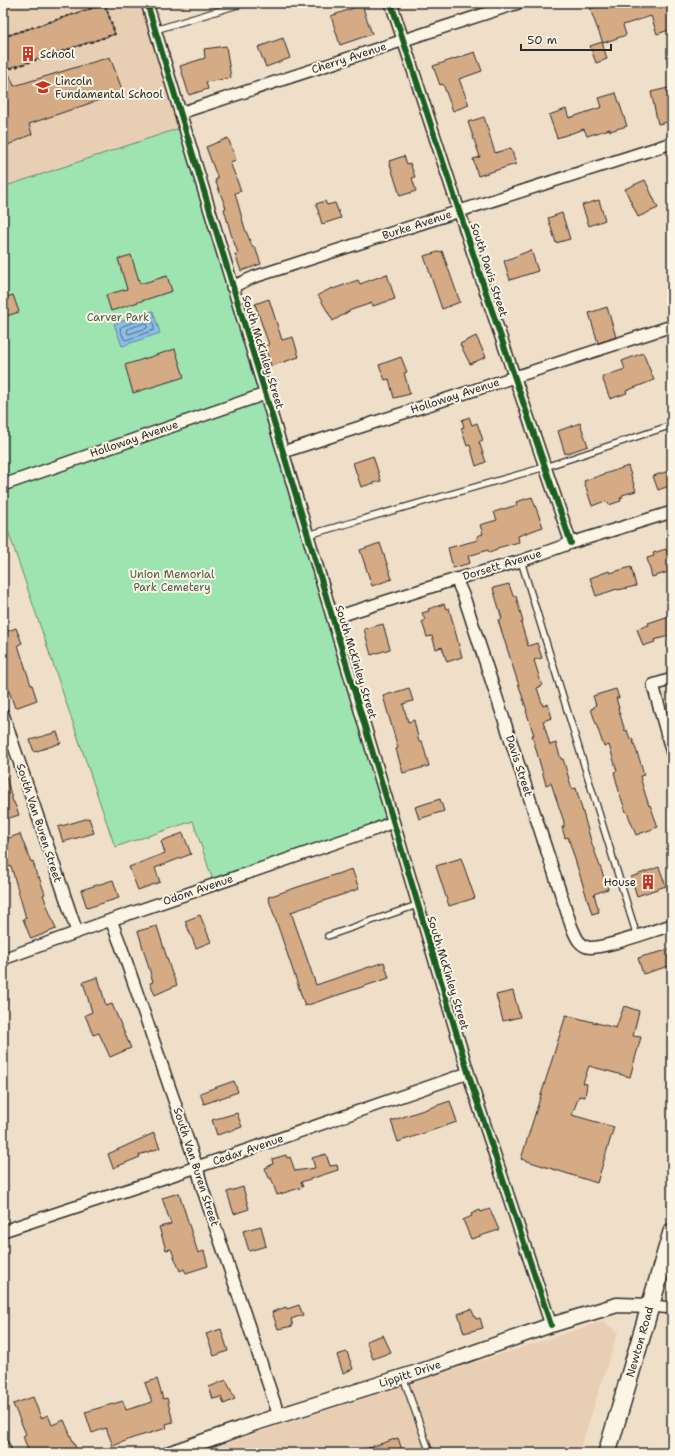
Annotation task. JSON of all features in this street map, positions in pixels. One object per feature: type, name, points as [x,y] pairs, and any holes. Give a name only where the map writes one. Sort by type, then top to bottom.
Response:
[{"type":"main road","name":"Newton Road","points":[[608,1453],[672,1232]]},
{"type":"street","name":"South McKinley Street","points":[[147,3],[232,287],[266,394],[392,822],[468,1073],[551,1325]]},
{"type":"street","name":"South Davis Street","points":[[391,3],[459,211],[571,543]]},
{"type":"street","name":"Cherry Avenue","points":[[180,113],[518,3]]},
{"type":"street","name":"Burke Avenue","points":[[232,287],[254,277],[672,143]]},
{"type":"street","name":"Holloway Avenue","points":[[283,452],[672,326]]},
{"type":"street","name":"Holloway Avenue","points":[[3,485],[266,394]]},
{"type":"street","name":"Dorsett Avenue","points":[[333,618],[456,579],[521,561],[571,543],[672,512]]},
{"type":"street","name":"Davis Street","points":[[456,579],[464,597],[572,928],[578,942],[588,948],[609,945],[637,936]]},
{"type":"street","points":[[672,679],[653,684],[672,753]]},
{"type":"street","name":"South Van Buren Street","points":[[4,721],[77,932]]},
{"type":"street","name":"Odom Avenue","points":[[3,959],[111,920],[376,829],[392,822]]},
{"type":"street","name":"South Van Buren Street","points":[[111,920],[122,946],[197,1167],[202,1187],[279,1416]]},
{"type":"street","points":[[637,936],[672,925]]},
{"type":"street","name":"Cedar Avenue","points":[[3,1231],[197,1167],[468,1073]]},
{"type":"street","name":"Lippitt Drive","points":[[170,1453],[403,1376],[551,1325],[617,1305],[651,1306]]},
{"type":"street","points":[[651,1306],[672,1308]]},
{"type":"street","points":[[3,1446],[6,1453]]},
{"type":"lane","points":[[155,30],[244,3]]},
{"type":"lane","points":[[308,535],[545,467],[672,425]]},
{"type":"lane","points":[[521,561],[637,936]]},
{"type":"lane","points":[[328,936],[417,904]]},
{"type":"lane","points":[[403,1376],[430,1453]]},
{"type":"path","points":[[3,37],[105,4],[115,34],[3,71]]},
{"type":"shaded area","points":[[3,3],[142,3],[180,128],[3,187]]},
{"type":"shaded area","points":[[603,1321],[618,1332],[579,1453],[196,1453]]},
{"type":"green space","name":"Carver Park","points":[[180,128],[260,391],[3,479],[3,187]]},
{"type":"green space","name":"Union Memorial Park Cemetery","points":[[263,400],[388,820],[213,881],[193,821],[115,847],[3,516],[3,489]]},
{"type":"water","points":[[153,311],[160,333],[122,346],[114,324]]},
{"type":"building","points":[[606,3],[672,3],[672,29],[657,34],[651,16],[623,25],[626,35],[603,43],[590,9]]},
{"type":"building","points":[[105,4],[115,34],[7,69],[14,86],[110,57],[123,92],[29,124],[32,134],[8,145],[3,130],[3,37]]},
{"type":"building","points":[[362,5],[372,34],[340,45],[331,16]]},
{"type":"building","points":[[283,38],[290,58],[266,67],[258,47]]},
{"type":"building","points":[[602,42],[607,59],[596,63],[590,46]]},
{"type":"building","points":[[226,46],[231,78],[206,82],[208,89],[189,95],[180,66],[205,58],[204,49]]},
{"type":"building","points":[[475,52],[482,71],[459,79],[469,105],[453,111],[443,84],[440,85],[433,66]]},
{"type":"building","points":[[672,87],[672,121],[658,124],[651,92]]},
{"type":"building","points":[[616,93],[627,126],[610,131],[610,129],[587,136],[584,129],[557,138],[549,115],[566,109],[569,118],[602,107],[599,98]]},
{"type":"building","points":[[484,117],[495,153],[511,148],[516,164],[478,176],[473,159],[480,157],[468,122]]},
{"type":"building","points":[[228,138],[236,160],[230,162],[241,191],[235,193],[245,229],[253,248],[255,247],[261,264],[241,271],[235,254],[238,253],[224,209],[226,208],[215,180],[218,179],[206,147]]},
{"type":"building","points":[[404,156],[407,164],[410,163],[415,177],[412,178],[416,191],[400,196],[389,161]]},
{"type":"building","points":[[645,180],[658,208],[638,217],[625,189]]},
{"type":"building","points":[[599,200],[605,220],[589,226],[582,205]]},
{"type":"building","points":[[325,201],[327,205],[335,203],[341,218],[322,224],[316,204]]},
{"type":"building","points":[[562,213],[570,239],[556,243],[548,218]]},
{"type":"building","points":[[531,250],[538,271],[510,280],[504,261]]},
{"type":"building","points":[[442,251],[460,302],[442,309],[424,256]]},
{"type":"building","points":[[131,255],[140,284],[167,276],[172,291],[111,311],[106,295],[127,289],[118,259]]},
{"type":"building","points":[[387,274],[395,299],[373,306],[372,303],[351,310],[333,321],[318,295],[332,288],[333,289],[358,280],[360,284]]},
{"type":"building","points":[[13,295],[19,312],[3,317],[3,298]]},
{"type":"building","points":[[269,299],[282,340],[293,337],[299,357],[271,366],[264,346],[269,345],[255,304]]},
{"type":"building","points":[[607,307],[616,337],[598,343],[589,313]]},
{"type":"building","points":[[476,336],[486,357],[470,364],[460,344]]},
{"type":"building","points":[[175,349],[184,377],[133,393],[125,365]]},
{"type":"building","points":[[643,353],[654,380],[626,391],[627,393],[610,399],[602,377],[625,369],[622,361]]},
{"type":"building","points":[[401,357],[407,372],[404,373],[410,394],[394,398],[389,379],[385,380],[379,365]]},
{"type":"building","points":[[469,417],[472,425],[477,423],[483,440],[479,442],[486,462],[476,466],[470,445],[467,446],[461,428],[464,427],[462,420]]},
{"type":"building","points":[[580,423],[588,446],[565,454],[558,431]]},
{"type":"building","points":[[373,456],[381,481],[361,487],[353,463]]},
{"type":"building","points":[[628,466],[636,491],[622,495],[623,497],[620,498],[621,501],[609,505],[608,502],[606,503],[605,501],[592,506],[584,481]]},
{"type":"building","points":[[672,470],[672,485],[658,490],[653,476]]},
{"type":"building","points":[[532,497],[543,527],[518,536],[519,542],[497,548],[497,550],[489,553],[488,550],[468,556],[470,563],[453,568],[448,548],[478,540],[477,536],[483,534],[480,525],[497,520],[494,512],[517,505],[516,502]]},
{"type":"building","points":[[380,543],[392,579],[372,586],[360,550]]},
{"type":"building","points":[[666,549],[668,555],[672,554],[672,571],[652,577],[647,558],[654,556],[653,553]]},
{"type":"building","points":[[631,567],[636,586],[617,589],[596,596],[590,578],[609,571],[610,573]]},
{"type":"building","points":[[509,584],[513,596],[516,596],[523,622],[521,623],[528,646],[537,643],[542,658],[534,660],[542,686],[537,688],[543,706],[548,704],[552,718],[543,721],[550,745],[556,743],[561,759],[563,759],[572,789],[576,788],[591,841],[608,889],[594,894],[599,912],[592,914],[568,837],[565,838],[562,827],[564,827],[564,822],[551,783],[546,785],[532,735],[534,735],[498,620],[502,619],[493,588]]},
{"type":"building","points":[[444,604],[446,609],[449,608],[462,657],[447,662],[442,647],[436,649],[432,636],[427,637],[422,622],[425,620],[422,613],[429,611],[428,609]]},
{"type":"building","points":[[672,615],[672,635],[654,640],[655,642],[643,646],[637,629],[649,625],[648,623]]},
{"type":"building","points":[[383,624],[390,649],[371,655],[364,629]]},
{"type":"building","points":[[16,628],[22,643],[18,645],[37,700],[15,708],[3,668],[3,633]]},
{"type":"building","points":[[409,688],[413,701],[403,704],[408,722],[414,720],[419,742],[422,741],[429,766],[403,773],[396,749],[398,748],[383,696]]},
{"type":"building","points":[[616,689],[619,698],[616,698],[618,708],[625,731],[627,730],[630,739],[632,738],[641,764],[644,775],[640,776],[649,806],[650,805],[658,827],[636,835],[620,795],[614,772],[617,771],[609,745],[604,747],[591,709],[596,705],[593,696]]},
{"type":"building","points":[[57,732],[61,743],[34,752],[30,740]]},
{"type":"building","points":[[3,776],[6,776],[13,802],[19,815],[3,820]]},
{"type":"building","points":[[440,799],[444,811],[419,819],[415,807]]},
{"type":"building","points":[[89,818],[94,833],[63,842],[58,827]]},
{"type":"building","points":[[183,833],[191,854],[155,868],[160,882],[138,890],[129,867],[165,853],[161,841]]},
{"type":"building","points":[[20,834],[31,862],[33,861],[37,877],[39,877],[45,894],[43,895],[56,929],[31,939],[23,919],[26,918],[11,866],[8,867],[3,853],[3,840]]},
{"type":"building","points":[[461,858],[475,898],[449,906],[436,866]]},
{"type":"building","name":"House","points":[[659,867],[666,886],[637,896],[631,877]]},
{"type":"building","points":[[352,869],[359,889],[291,912],[316,985],[384,962],[389,978],[305,1006],[268,897]]},
{"type":"building","points":[[113,880],[119,898],[87,908],[81,890]]},
{"type":"building","points":[[200,915],[211,942],[196,948],[185,921]]},
{"type":"building","points":[[157,926],[177,985],[155,995],[150,983],[153,982],[138,931]]},
{"type":"building","points":[[672,949],[672,965],[643,974],[638,958]]},
{"type":"building","points":[[98,977],[106,1006],[112,1004],[131,1048],[110,1057],[99,1033],[93,1035],[85,1015],[92,1012],[83,982]]},
{"type":"building","points":[[513,991],[520,1017],[503,1021],[496,995]]},
{"type":"building","points":[[624,1006],[639,1011],[633,1036],[641,1037],[630,1077],[589,1066],[583,1083],[587,1084],[585,1097],[579,1096],[572,1115],[614,1127],[597,1183],[521,1159],[566,1015],[616,1028]]},
{"type":"building","points":[[234,1081],[238,1092],[204,1104],[200,1093]]},
{"type":"building","points":[[450,1101],[457,1122],[398,1142],[391,1121]]},
{"type":"building","points":[[237,1113],[242,1127],[217,1135],[212,1120]]},
{"type":"building","points":[[154,1133],[160,1148],[139,1155],[140,1157],[113,1168],[108,1154]]},
{"type":"building","points":[[326,1154],[330,1166],[337,1165],[338,1170],[301,1182],[303,1187],[277,1195],[271,1178],[269,1178],[265,1168],[273,1164],[272,1159],[286,1155],[287,1158],[290,1157],[295,1171],[315,1168],[312,1158]]},
{"type":"building","points":[[243,1187],[249,1209],[234,1214],[227,1192]]},
{"type":"building","points":[[179,1193],[198,1253],[204,1251],[208,1266],[186,1273],[184,1269],[180,1271],[171,1249],[166,1250],[159,1227],[171,1224],[162,1198]]},
{"type":"building","points":[[490,1209],[499,1230],[471,1239],[463,1220],[480,1210],[481,1212]]},
{"type":"building","points":[[261,1226],[266,1246],[249,1251],[243,1231]]},
{"type":"building","points":[[299,1305],[303,1315],[291,1319],[293,1326],[278,1329],[272,1312],[286,1307],[287,1309]]},
{"type":"building","points":[[471,1309],[476,1319],[480,1318],[483,1328],[464,1333],[458,1314]]},
{"type":"building","points":[[221,1329],[228,1351],[214,1356],[206,1334]]},
{"type":"building","points":[[383,1335],[391,1352],[373,1359],[366,1341]]},
{"type":"building","points":[[347,1352],[353,1369],[343,1373],[337,1355]]},
{"type":"building","points":[[157,1379],[163,1399],[167,1398],[173,1422],[166,1424],[167,1428],[133,1438],[113,1446],[106,1428],[92,1433],[85,1412],[123,1401],[126,1410],[152,1402],[145,1383]]},
{"type":"building","points":[[226,1380],[235,1399],[224,1404],[221,1397],[213,1399],[209,1387]]},
{"type":"building","points":[[33,1397],[41,1418],[48,1415],[52,1425],[64,1420],[78,1453],[29,1453],[23,1436],[26,1434],[13,1404]]},
{"type":"building","points":[[398,1438],[403,1453],[359,1453],[359,1451]]},
{"type":"cycle path","points":[[147,3],[474,1092],[551,1325]]},
{"type":"cycle path","points":[[391,3],[488,299],[571,543]]},
{"type":"place","name":"School","points":[[28,54]]},
{"type":"place","name":"Lincoln Fundamental School","points":[[43,87]]},
{"type":"place","name":"House","points":[[648,882]]}]
